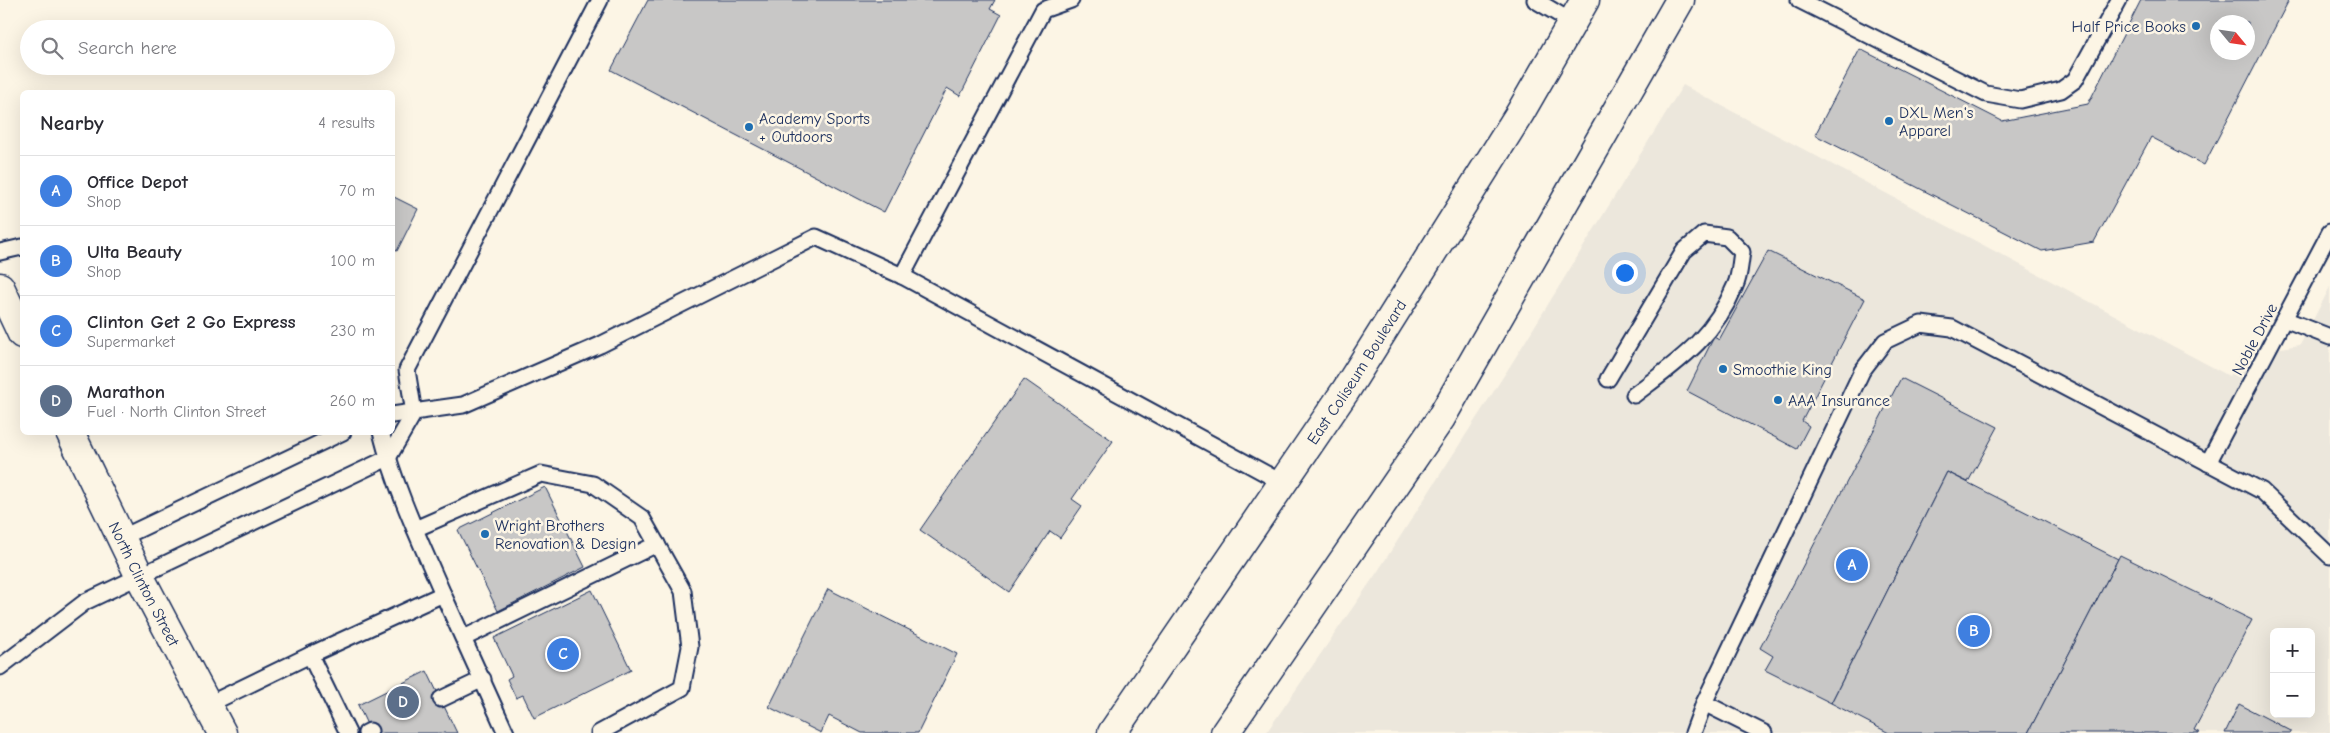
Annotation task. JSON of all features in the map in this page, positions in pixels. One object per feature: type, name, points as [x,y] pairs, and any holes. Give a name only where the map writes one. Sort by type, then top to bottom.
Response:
[{"type":"main road","points":[[1225,733],[1441,418],[1680,0]]},
{"type":"main road","name":"East Coliseum Boulevard","points":[[1120,727],[1346,390],[1520,113],[1579,11]]},
{"type":"main road","points":[[0,287],[20,330]]},
{"type":"main road","name":"North Clinton Street","points":[[71,435],[140,577],[222,733]]},
{"type":"lane","points":[[0,667],[85,602],[388,458],[414,413],[407,370],[600,0]]},
{"type":"lane","points":[[902,276],[1043,10],[1071,0]]},
{"type":"lane","points":[[1535,0],[1579,11]]},
{"type":"lane","points":[[1799,0],[1986,94],[2020,100],[2061,90],[2075,80],[2118,0]]},
{"type":"lane","name":"Noble Drive","points":[[2208,463],[2330,232]]},
{"type":"lane","points":[[1608,379],[1684,251],[1704,234],[1727,237],[1742,252],[1736,285],[1710,332],[1694,349],[1634,395]]},
{"type":"lane","points":[[395,415],[463,405],[600,346],[816,237],[902,276],[1283,483]]},
{"type":"lane","points":[[0,252],[20,247]]},
{"type":"lane","points":[[2284,320],[2330,337]]},
{"type":"lane","points":[[1693,733],[1704,703],[1862,371],[1886,341],[1921,324],[1952,328],[2262,491],[2330,556]]},
{"type":"lane","points":[[121,538],[337,435]]},
{"type":"lane","points":[[382,435],[388,458],[415,529],[482,679],[502,732]]},
{"type":"lane","points":[[415,529],[542,474],[594,484],[642,518],[683,591],[690,647],[682,688],[599,733]]},
{"type":"lane","points":[[464,638],[657,544]]},
{"type":"lane","points":[[207,705],[443,594]]},
{"type":"lane","points":[[310,655],[348,733]]},
{"type":"lane","points":[[440,699],[482,679]]},
{"type":"lane","points":[[1704,703],[1764,733]]},
{"type":"shaded area","points":[[1683,85],[2229,376],[2242,354],[2300,345],[2330,287],[2330,733],[1266,733],[1378,571],[1512,363]]},
{"type":"building","points":[[648,0],[995,0],[990,9],[1001,15],[960,96],[947,88],[884,212],[611,70]]},
{"type":"building","points":[[2141,0],[2289,0],[2204,165],[2151,137],[2094,242],[2042,251],[1815,135],[1860,49],[2002,121],[2088,104]]},
{"type":"building","points":[[395,198],[418,209],[397,251],[395,250]]},
{"type":"building","points":[[1768,251],[1865,299],[1802,421],[1809,426],[1797,449],[1687,391],[1714,337],[1719,340]]},
{"type":"building","points":[[1901,378],[1998,427],[1968,482],[1947,472],[1831,703],[1765,670],[1773,656],[1760,648]]},
{"type":"building","points":[[1024,379],[1113,441],[1072,499],[1082,506],[1060,538],[1050,531],[1009,592],[920,530]]},
{"type":"building","points":[[1947,472],[2118,559],[2028,733],[1889,733],[1831,703]]},
{"type":"building","points":[[545,487],[585,567],[498,611],[458,530]]},
{"type":"building","points":[[2120,555],[2252,620],[2194,730],[2200,733],[2028,733]]},
{"type":"building","points":[[828,589],[957,654],[918,733],[862,733],[829,716],[821,733],[769,707]]},
{"type":"building","points":[[592,590],[631,670],[534,718],[523,695],[516,698],[507,679],[512,676],[494,638]]},
{"type":"building","points":[[427,671],[457,733],[371,733],[358,705]]},
{"type":"building","points":[[2239,704],[2291,731],[2291,733],[2225,733]]},
{"type":"place","name":"Half Price Books","points":[[2196,26]]},
{"type":"place","name":"DXL Men's Apparel","points":[[1889,121]]},
{"type":"place","name":"Academy Sports + Outdoors","points":[[749,127]]},
{"type":"place","name":"Smoothie King","points":[[1723,369]]},
{"type":"place","name":"AAA Insurance","points":[[1778,400]]},
{"type":"place","name":"Wright Brothers Renovation & Design","points":[[485,534]]},
{"type":"place","name":"Office Depot","points":[[1852,565]]},
{"type":"place","name":"Ulta Beauty","points":[[1974,631]]},
{"type":"place","name":"Clinton Get 2 Go Express","points":[[563,654]]},
{"type":"place","name":"Marathon","points":[[403,702]]}]
